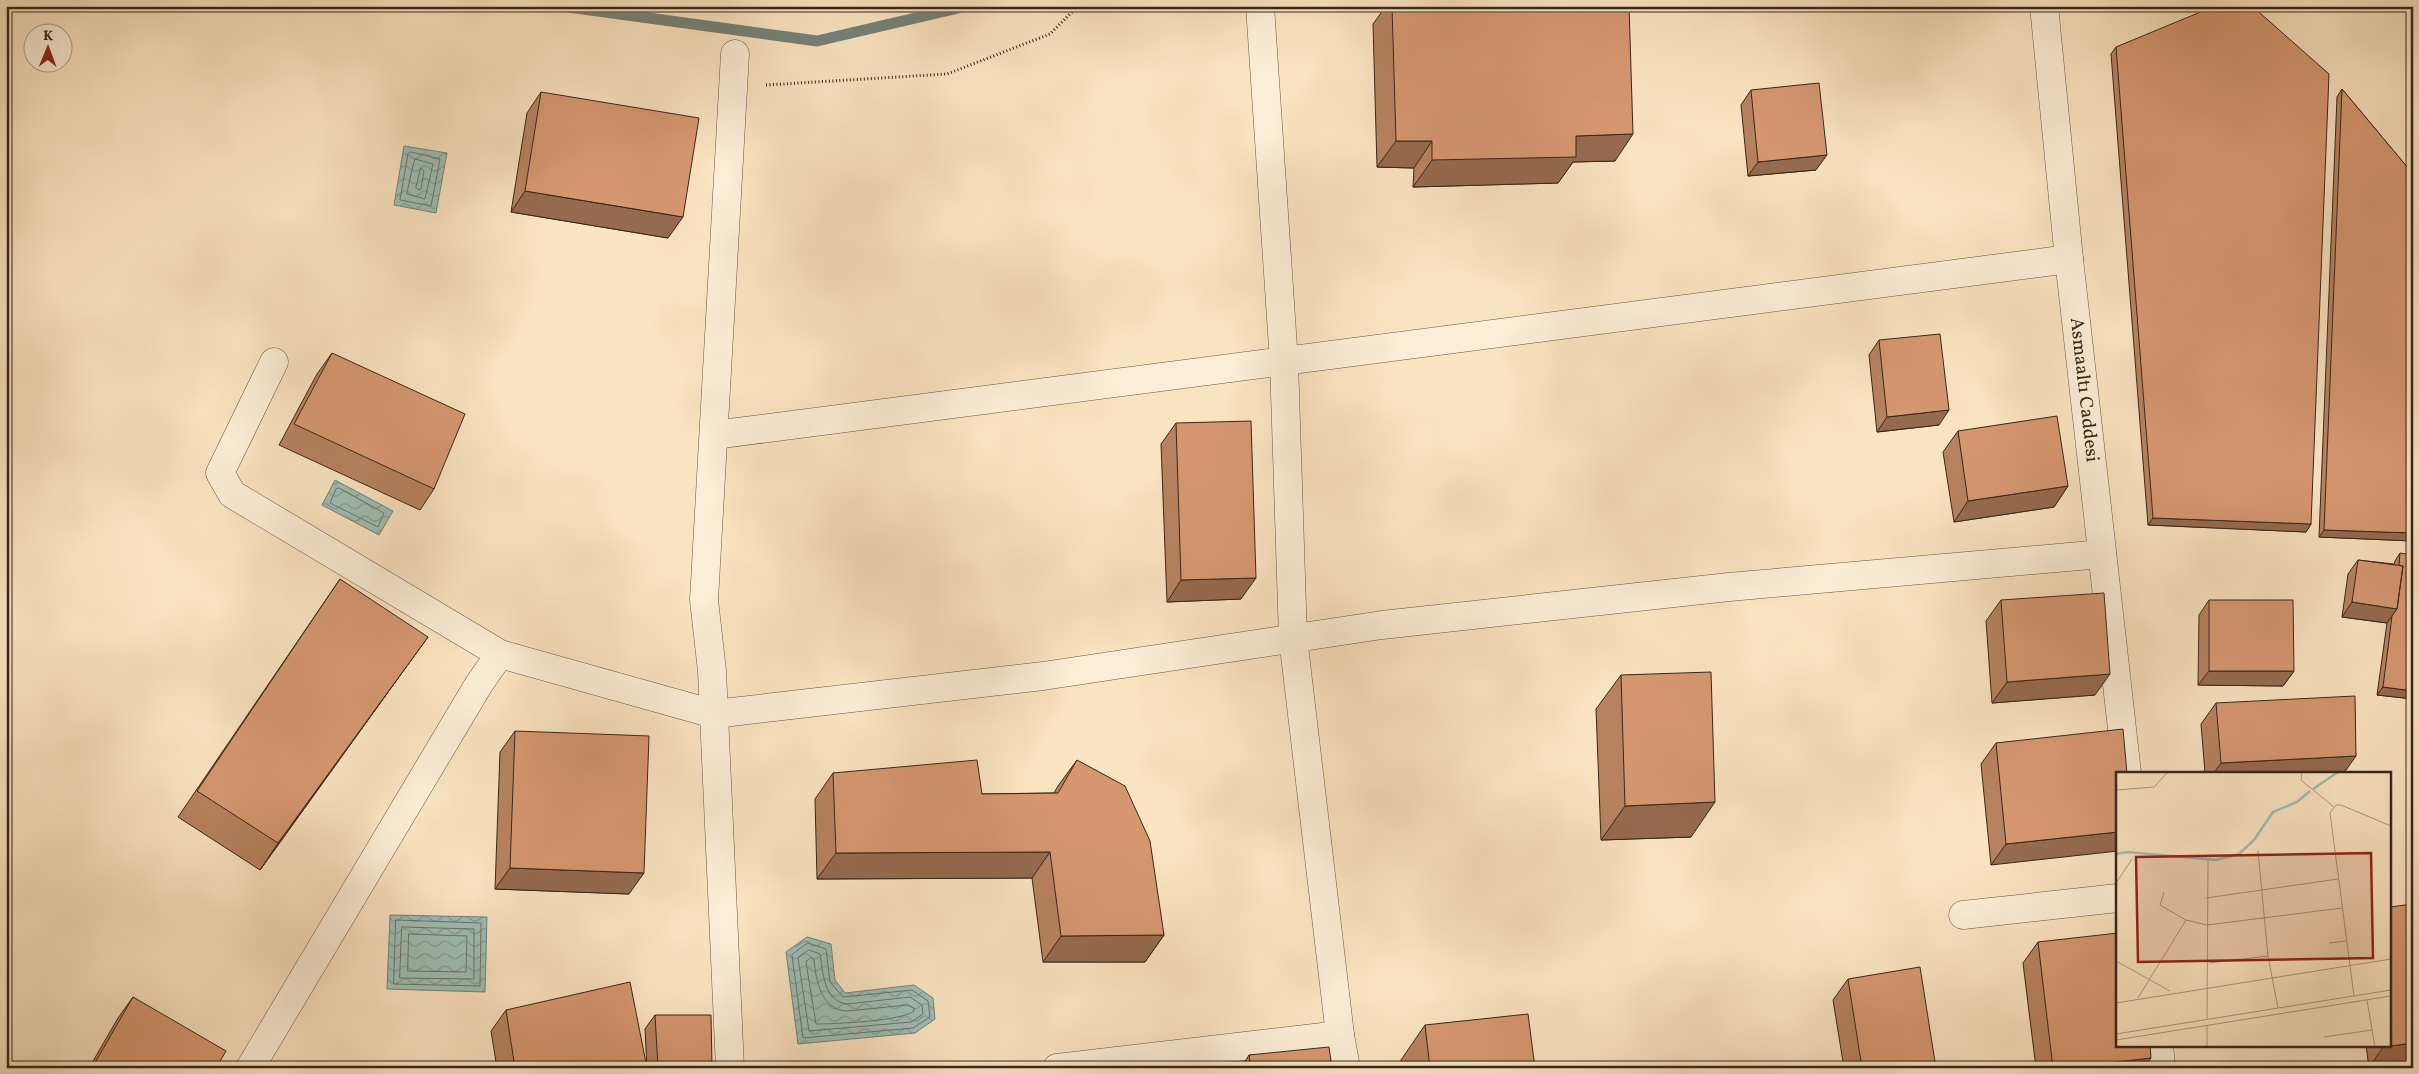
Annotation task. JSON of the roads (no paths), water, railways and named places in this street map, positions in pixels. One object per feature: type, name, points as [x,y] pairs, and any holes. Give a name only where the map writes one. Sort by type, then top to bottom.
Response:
[{"type":"street","points":[[1260,6],[1284,362],[1292,638],[1340,1035],[1346,1068]]},
{"type":"street","name":"Asmaaltı Caddesi","points":[[2044,6],[2068,259],[2127,772]]},
{"type":"street","points":[[730,1068],[712,671],[704,600],[735,54]]},
{"type":"street","points":[[714,435],[2068,259]]},
{"type":"street","points":[[274,362],[220,473],[232,494],[500,654],[714,714],[1043,676],[1382,625],[1719,588],[2102,554]]},
{"type":"street","points":[[250,1068],[474,693],[500,654]]},
{"type":"street","points":[[1963,915],[2116,898]]},
{"type":"street","points":[[1057,1068],[1340,1035]]},
{"type":"street","points":[[2159,1046],[2161,1068]]},
{"type":"water","points":[[404,146],[447,153],[436,213],[394,205]]},
{"type":"water","points":[[335,480],[393,511],[379,535],[322,505]]},
{"type":"water","points":[[390,915],[487,917],[485,992],[387,989]]},
{"type":"water","points":[[807,937],[831,944],[835,980],[845,993],[914,985],[933,998],[935,1019],[915,1033],[798,1044],[786,952]]},
{"type":"waterway","points":[[561,6],[817,41],[967,6]]}]
